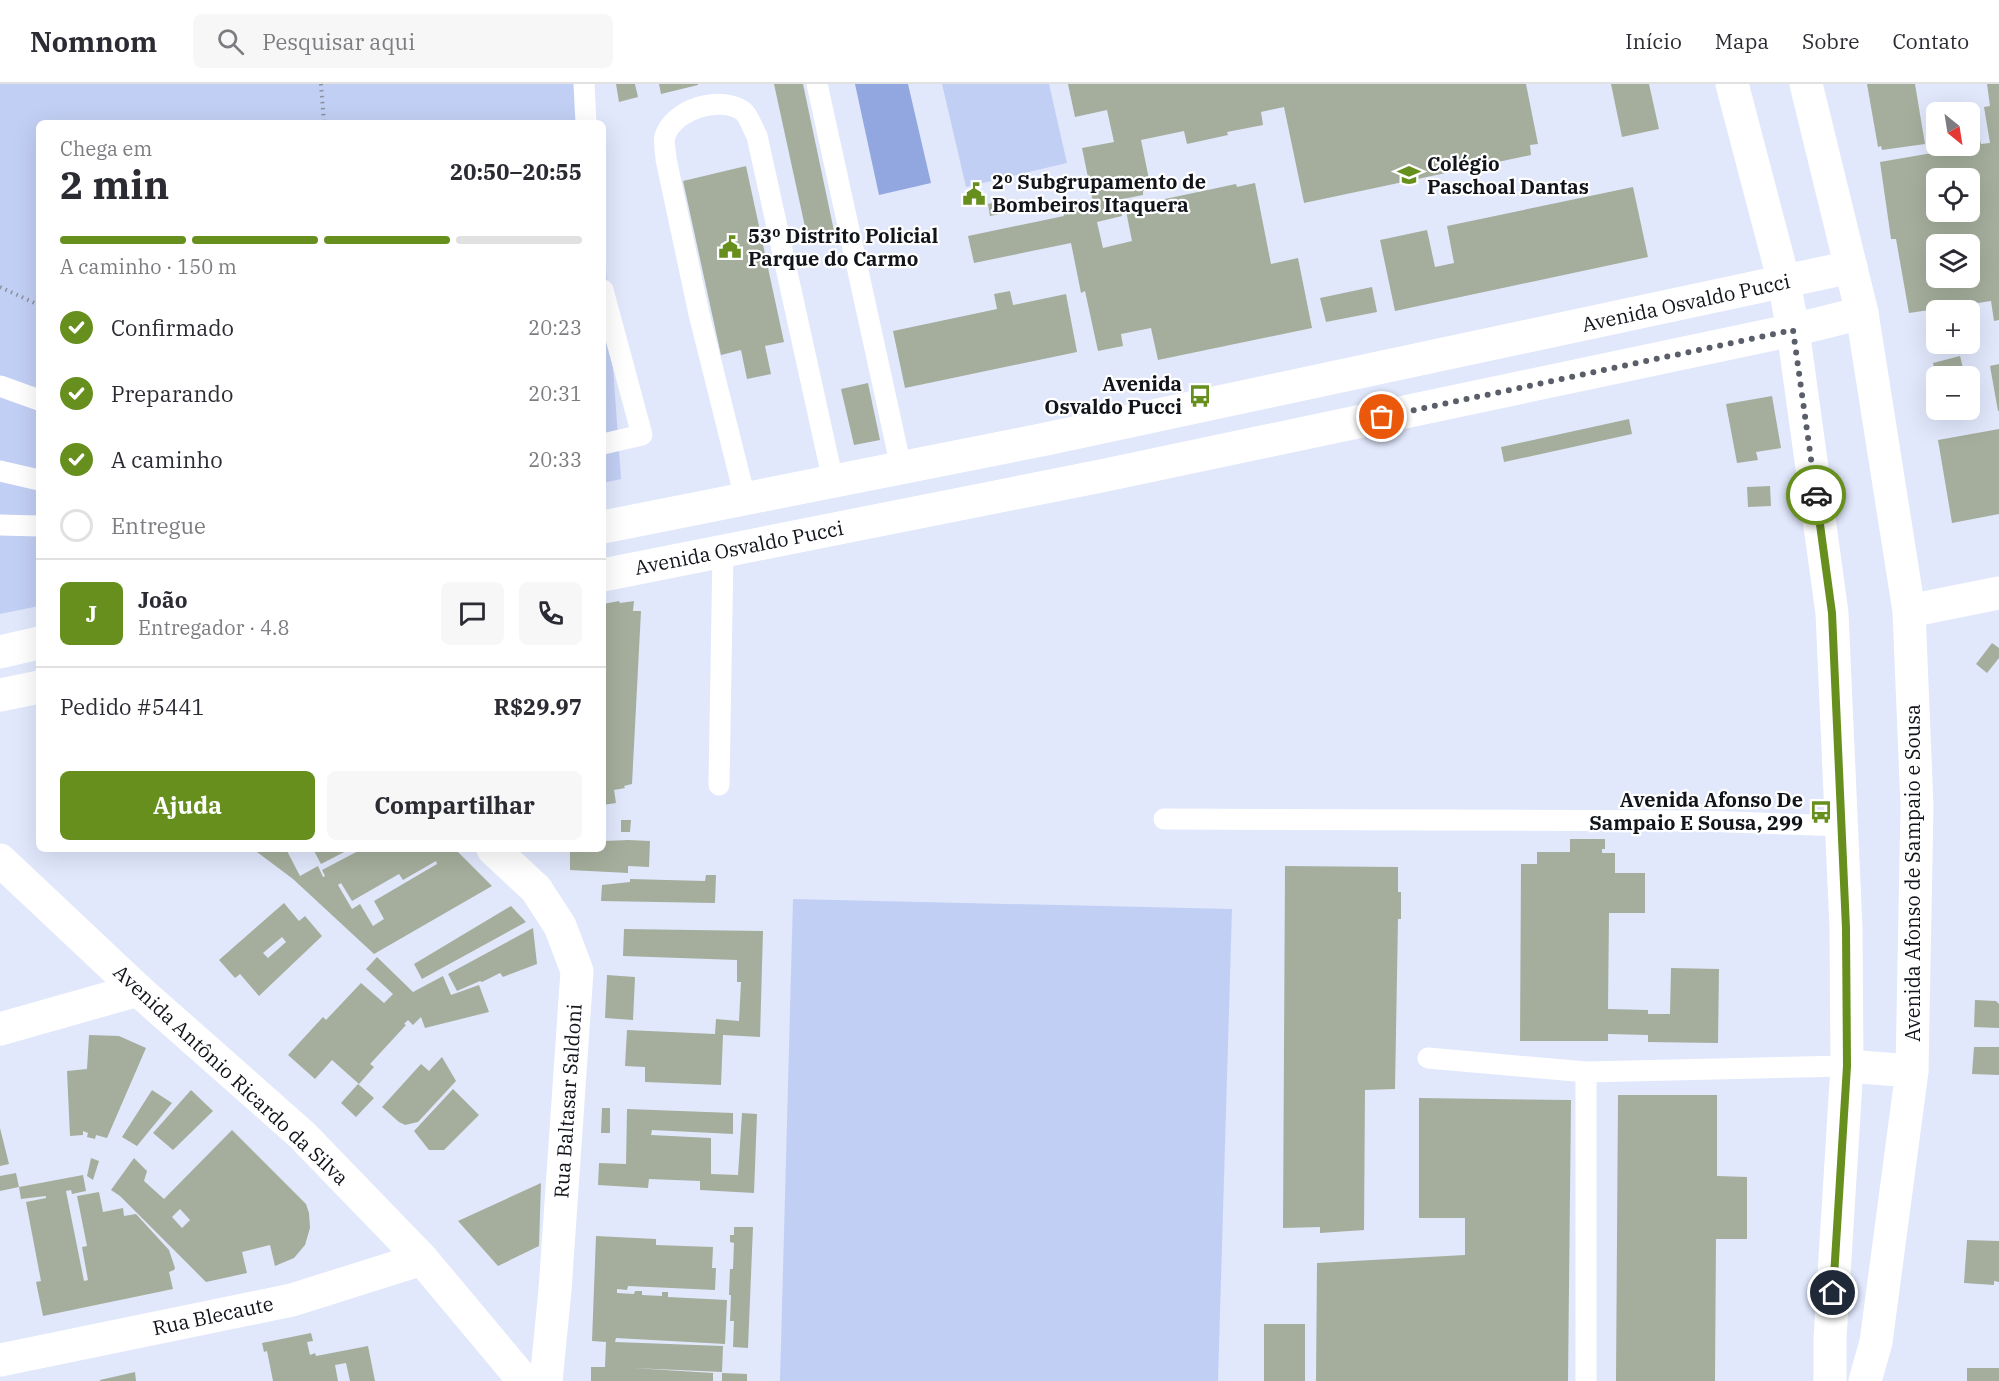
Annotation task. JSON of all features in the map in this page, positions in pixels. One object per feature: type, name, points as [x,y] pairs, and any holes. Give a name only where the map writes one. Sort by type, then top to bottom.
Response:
[{"type":"main road","points":[[1732,84],[1784,282],[1793,330],[1832,613],[1846,928],[1847,1066],[1830,1338],[1830,1381]]},
{"type":"main road","name":"Avenida Afonso de Sampaio e Sousa","points":[[1806,84],[1862,313],[1910,611],[1917,806],[1912,1071],[1875,1342],[1865,1381]]},
{"type":"main road","name":"Avenida Osvaldo Pucci","points":[[606,526],[1046,439],[1851,267]]},
{"type":"main road","name":"Avenida Osvaldo Pucci","points":[[606,574],[1090,478],[1793,330],[1862,313]]},
{"type":"main road","points":[[1910,611],[1999,593]]},
{"type":"main road","points":[[0,652],[36,644]]},
{"type":"main road","points":[[0,695],[36,688]]},
{"type":"main road","name":"Rua Baltasar Saldoni","points":[[496,852],[536,889],[560,926],[577,971],[556,1278],[546,1381]]},
{"type":"main road","name":"Avenida Antônio Ricardo da Silva","points":[[0,860],[138,990],[302,1135],[422,1259],[524,1381]]},
{"type":"main road","points":[[0,1029],[138,990]]},
{"type":"main road","points":[[1847,1066],[1912,1071]]},
{"type":"main road","name":"Rua Blecaute","points":[[0,1360],[292,1300],[422,1259]]},
{"type":"lane","points":[[584,84],[586,120]]},
{"type":"lane","points":[[817,84],[901,467]]},
{"type":"lane","points":[[745,498],[699,314],[666,159],[665,136],[678,117],[705,105],[727,105],[744,112],[757,136],[833,481]]},
{"type":"lane","points":[[606,301],[642,435],[606,443]]},
{"type":"lane","points":[[0,386],[36,399]]},
{"type":"lane","points":[[0,471],[36,479]]},
{"type":"lane","points":[[0,525],[36,526]]},
{"type":"lane","points":[[719,784],[723,552]]},
{"type":"lane","points":[[1164,819],[1703,821],[1842,826]]},
{"type":"lane","points":[[1428,1058],[1586,1072],[1847,1066]]},
{"type":"lane","points":[[1586,1072],[1586,1381]]},
{"type":"path","points":[[321,84],[324,120]]},
{"type":"path","points":[[0,287],[36,304]]},
{"type":"shaded area","points":[[0,84],[593,84],[595,120],[36,120],[36,607],[0,614]]},
{"type":"shaded area","points":[[855,84],[908,84],[931,183],[879,195]]},
{"type":"shaded area","points":[[942,84],[1049,84],[1067,163],[966,187]]},
{"type":"shaded area","points":[[606,269],[621,479],[606,482]]},
{"type":"shaded area","points":[[793,899],[1232,909],[1218,1381],[780,1381]]},
{"type":"building","points":[[616,84],[635,84],[638,97],[619,102]]},
{"type":"building","points":[[659,84],[698,84],[698,85],[661,94]]},
{"type":"building","points":[[774,84],[803,84],[834,231],[807,236]]},
{"type":"building","points":[[1068,84],[1526,84],[1538,144],[1530,145],[1531,155],[1304,203],[1284,107],[1261,112],[1263,125],[1227,132],[1228,135],[1187,144],[1184,131],[1141,140],[1151,189],[1143,191],[1143,195],[1118,200],[1122,216],[1097,222],[1103,248],[1132,241],[1126,211],[1160,203],[1160,200],[1236,184],[1237,187],[1255,183],[1271,264],[1298,258],[1312,328],[1158,360],[1151,328],[1121,334],[1123,346],[1098,351],[1085,291],[1081,293],[1071,243],[974,263],[968,236],[1064,216],[1062,208],[1093,202],[1082,148],[1114,142],[1107,110],[1075,117]]},
{"type":"building","points":[[1611,84],[1649,84],[1659,129],[1622,137]]},
{"type":"building","points":[[1867,84],[1915,84],[1925,144],[1882,150],[1881,146],[1878,147]]},
{"type":"building","points":[[1987,84],[1999,84],[1999,320],[1994,321],[1991,301],[1980,303],[1980,300],[1926,300],[1926,311],[1909,313],[1896,239],[1891,239],[1880,162],[1926,154],[1926,156],[1980,156],[1980,140],[1981,144],[1990,143],[1984,107],[1990,106]]},
{"type":"building","points":[[746,166],[784,342],[765,346],[771,374],[747,379],[741,350],[721,355],[683,181]]},
{"type":"building","points":[[1633,187],[1648,257],[1395,311],[1380,240],[1427,230],[1435,267],[1454,263],[1447,226]]},
{"type":"building","points":[[1007,200],[1010,212],[990,216],[988,204]]},
{"type":"building","points":[[1372,287],[1377,312],[1326,322],[1320,298]]},
{"type":"building","points":[[1010,291],[1013,305],[1066,294],[1077,352],[905,388],[893,331],[997,309],[994,294]]},
{"type":"building","points":[[1960,356],[1962,366],[1934,366],[1933,363]]},
{"type":"building","points":[[1999,364],[1999,411],[1998,411],[1990,366]]},
{"type":"building","points":[[868,383],[880,440],[854,445],[841,389]]},
{"type":"building","points":[[1772,396],[1781,448],[1756,452],[1758,460],[1737,463],[1726,404]]},
{"type":"building","points":[[1629,419],[1632,434],[1504,462],[1501,447]]},
{"type":"building","points":[[1999,429],[1999,514],[1952,523],[1938,440]]},
{"type":"building","points":[[1770,486],[1771,506],[1748,507],[1747,487]]},
{"type":"building","points":[[634,601],[633,611],[641,611],[632,784],[614,790],[616,803],[606,805],[606,603]]},
{"type":"building","points":[[1992,643],[1999,648],[1999,658],[1987,673],[1976,664]]},
{"type":"building","points":[[621,820],[631,820],[630,832],[621,832]]},
{"type":"building","points":[[1570,839],[1605,839],[1605,849],[1602,849],[1602,853],[1615,853],[1615,873],[1645,873],[1645,913],[1609,913],[1608,1009],[1648,1010],[1648,1014],[1670,1014],[1671,968],[1719,969],[1718,1043],[1648,1042],[1648,1035],[1608,1034],[1608,1041],[1520,1041],[1521,864],[1537,864],[1537,852],[1570,852]]},
{"type":"building","points":[[606,841],[650,841],[649,867],[628,866],[628,873],[570,870],[570,852],[606,852]]},
{"type":"building","points":[[257,852],[288,852],[300,876],[318,866],[323,877],[325,876],[322,870],[356,852],[458,852],[492,886],[374,954],[293,879]],"holes":[[[436,861],[437,864],[374,901],[384,919],[373,926],[360,904],[352,909],[338,885],[341,883],[352,901],[399,874],[403,880]]]},
{"type":"building","points":[[315,852],[344,852],[321,864]]},
{"type":"building","points":[[1285,866],[1398,867],[1401,919],[1398,919],[1395,1089],[1365,1090],[1364,1230],[1320,1233],[1320,1227],[1283,1228]]},
{"type":"building","points":[[706,875],[716,875],[715,903],[601,901],[602,885],[630,882],[630,879],[705,881]]},
{"type":"building","points":[[284,903],[299,921],[305,916],[322,936],[259,996],[240,974],[235,978],[219,960]],"holes":[[[282,937],[286,942],[268,958],[263,953]]]},
{"type":"building","points":[[511,906],[526,922],[422,979],[414,964]]},
{"type":"building","points":[[533,928],[537,964],[503,977],[500,973],[457,991],[448,974]]},
{"type":"building","points":[[624,929],[763,931],[760,1037],[723,1035],[721,1085],[645,1082],[645,1067],[625,1066],[627,1030],[715,1034],[716,1019],[739,1021],[741,982],[737,982],[737,960],[623,956]]},
{"type":"building","points":[[377,957],[413,992],[443,976],[451,995],[479,985],[489,1012],[425,1028],[421,1017],[413,1025],[408,1020],[370,1064],[374,1067],[359,1084],[332,1060],[315,1079],[288,1055],[323,1017],[326,1020],[361,983],[384,1003],[393,994],[366,969]]},
{"type":"building","points":[[607,975],[635,977],[633,1020],[605,1018]]},
{"type":"building","points":[[1975,1000],[1996,1001],[1999,1004],[1999,1028],[1974,1027]]},
{"type":"building","points":[[89,1035],[119,1036],[146,1048],[107,1138],[96,1135],[95,1139],[87,1137],[88,1133],[83,1131],[83,1135],[70,1136],[67,1071],[87,1069]]},
{"type":"building","points":[[1974,1047],[1999,1047],[1999,1075],[1972,1074]]},
{"type":"building","points":[[442,1057],[456,1081],[418,1122],[405,1125],[382,1107],[421,1064],[429,1071]]},
{"type":"building","points":[[358,1084],[374,1098],[356,1117],[341,1103]]},
{"type":"building","points":[[453,1089],[479,1115],[444,1150],[429,1150],[414,1131]]},
{"type":"building","points":[[152,1090],[172,1103],[137,1146],[122,1137]]},
{"type":"building","points":[[191,1090],[213,1111],[173,1150],[153,1133]]},
{"type":"building","points":[[1618,1095],[1717,1095],[1717,1176],[1747,1177],[1747,1239],[1716,1239],[1715,1381],[1616,1381]]},
{"type":"building","points":[[1419,1098],[1571,1100],[1568,1381],[1316,1381],[1317,1263],[1465,1255],[1465,1218],[1419,1218]]},
{"type":"building","points":[[602,1108],[610,1108],[610,1133],[601,1133]]},
{"type":"building","points":[[627,1109],[733,1113],[733,1134],[652,1130],[651,1135],[711,1138],[711,1174],[738,1175],[742,1113],[757,1114],[754,1193],[700,1190],[700,1181],[649,1179],[648,1188],[598,1185],[599,1163],[626,1164]]},
{"type":"building","points":[[0,1128],[9,1164],[0,1166]]},
{"type":"building","points":[[232,1130],[306,1204],[310,1228],[305,1245],[294,1258],[275,1266],[270,1245],[242,1252],[247,1273],[206,1282],[120,1196],[111,1190],[134,1158],[147,1171],[144,1181],[164,1199]],"holes":[[[180,1209],[190,1220],[182,1228],[172,1217]]]},
{"type":"building","points":[[91,1158],[99,1161],[93,1180],[87,1176]]},
{"type":"building","points":[[16,1173],[19,1187],[0,1191],[0,1176]]},
{"type":"building","points":[[83,1175],[86,1191],[72,1194],[71,1190],[66,1191],[84,1281],[88,1280],[82,1247],[87,1246],[77,1196],[99,1192],[103,1212],[123,1208],[124,1216],[136,1214],[169,1250],[175,1268],[169,1272],[173,1289],[43,1316],[36,1282],[41,1281],[26,1202],[46,1198],[46,1196],[21,1199],[19,1187]]},
{"type":"building","points":[[541,1183],[539,1246],[498,1266],[458,1221]]},
{"type":"building","points":[[734,1227],[753,1227],[748,1348],[733,1347],[734,1321],[730,1321],[731,1295],[729,1295],[734,1243],[730,1242],[730,1235],[734,1235]]},
{"type":"building","points":[[596,1236],[656,1239],[656,1245],[713,1247],[712,1268],[716,1268],[715,1290],[628,1286],[627,1290],[617,1289],[617,1293],[634,1294],[635,1291],[642,1291],[642,1295],[662,1296],[662,1292],[668,1292],[668,1297],[727,1300],[725,1344],[616,1338],[615,1342],[723,1346],[722,1372],[633,1368],[713,1373],[713,1381],[591,1381],[591,1367],[605,1367],[606,1342],[592,1341]]},
{"type":"building","points":[[1967,1240],[1999,1241],[1999,1282],[1994,1281],[1994,1285],[1964,1283]]},
{"type":"building","points":[[1264,1324],[1305,1324],[1305,1381],[1264,1381]]},
{"type":"building","points":[[311,1333],[313,1341],[307,1342],[310,1355],[315,1353],[316,1356],[368,1346],[375,1381],[350,1381],[346,1363],[335,1365],[338,1381],[273,1381],[267,1351],[264,1352],[262,1343]]},
{"type":"building","points":[[1967,1368],[1999,1368],[1999,1381],[1967,1381]]},
{"type":"building","points":[[135,1372],[136,1381],[100,1381],[100,1380]]},
{"type":"building","points":[[722,1373],[747,1374],[747,1381],[722,1381]]},
{"type":"way so far","points":[[1382,417],[1793,330],[1816,495]]},
{"type":"place","name":"Colégio Paschoal Dantas","points":[[1409,175]]},
{"type":"place","name":"2º Subgrupamento de Bombeiros Itaquera","points":[[974,194]]},
{"type":"place","name":"53º Distrito Policial Parque do Carmo","points":[[730,247]]},
{"type":"place","name":"Avenida Osvaldo Pucci","points":[[1200,396]]},
{"type":"place","name":"Avenida Afonso De Sampaio E Sousa, 299","points":[[1821,812]]},
{"type":"route","points":[[1816,495],[1832,613],[1846,928],[1847,1066],[1833,1293]]}]
